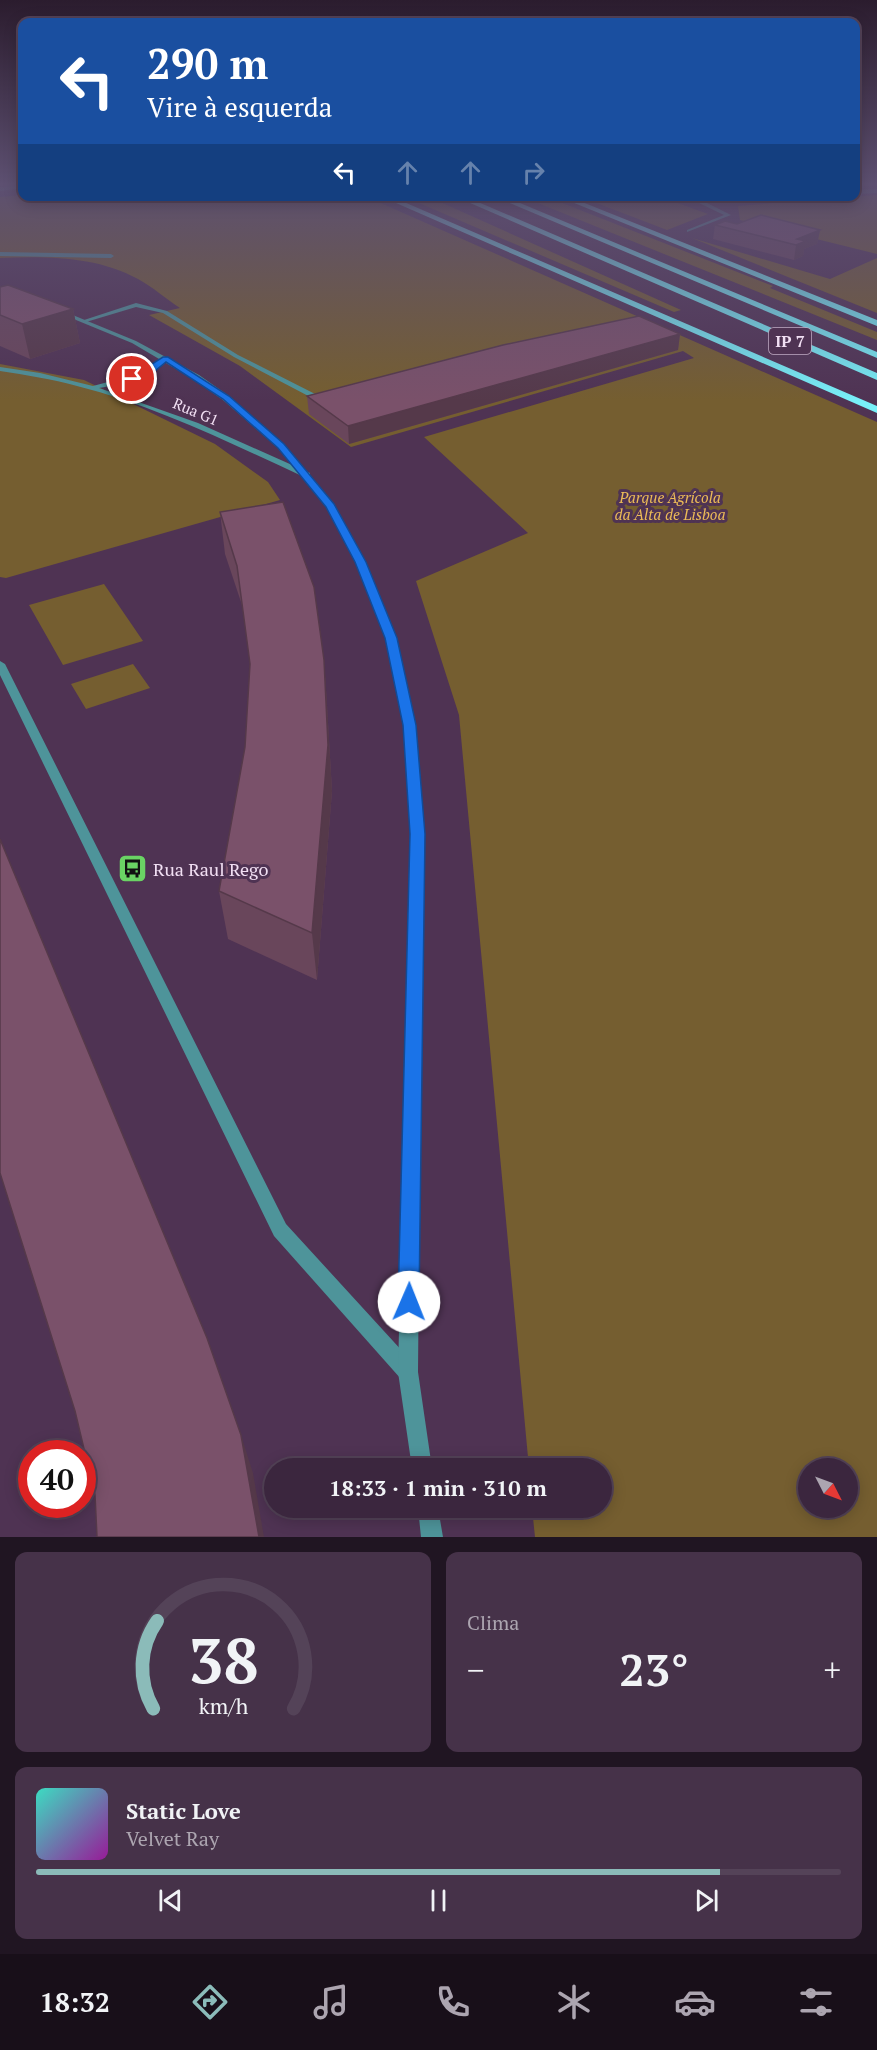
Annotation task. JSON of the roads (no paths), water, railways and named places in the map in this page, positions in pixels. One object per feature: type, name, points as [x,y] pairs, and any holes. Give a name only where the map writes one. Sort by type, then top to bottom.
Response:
[{"type":"highway","points":[[527,258],[877,410]]},
{"type":"highway","name":"IP 7","points":[[598,258],[877,377]]},
{"type":"highway","name":"IP 7","points":[[641,258],[877,355]]},
{"type":"highway","points":[[715,258],[877,323]]},
{"type":"street","points":[[84,321],[136,305],[165,312],[236,356],[320,398]]},
{"type":"street","points":[[50,308],[166,359],[226,398],[254,420],[307,475],[331,507],[361,562],[391,638],[410,725],[417,834],[408,1372],[421,1458]]},
{"type":"street","points":[[92,387],[132,379],[147,373],[166,359]]},
{"type":"street","name":"Rua G1","points":[[0,369],[92,387],[173,415],[307,475]]},
{"type":"street","points":[[0,664],[280,1230],[408,1372]]},
{"type":"street","points":[[429,1518],[432,1537]]},
{"type":"place","name":"Rua Raul Rego","points":[[132,869]]},
{"type":"park label","name":"Parque Agrícola da Alta de Lisboa","points":[[670,506]]}]
